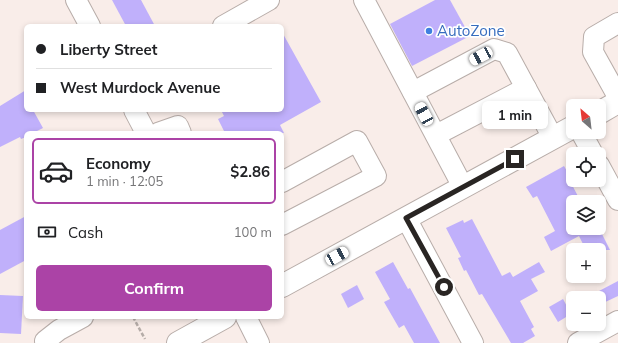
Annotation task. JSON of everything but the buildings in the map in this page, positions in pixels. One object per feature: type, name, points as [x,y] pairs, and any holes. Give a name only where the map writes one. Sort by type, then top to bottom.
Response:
[{"type":"main road","points":[[606,109],[618,102]]},
{"type":"main road","points":[[284,285],[566,131]]},
{"type":"main road","points":[[178,343],[221,319]]},
{"type":"street","points":[[76,0],[89,24]]},
{"type":"street","points":[[227,24],[269,0]]},
{"type":"street","points":[[364,0],[464,187]]},
{"type":"street","points":[[618,23],[594,37],[593,52],[618,97]]},
{"type":"street","points":[[413,92],[494,49],[507,54],[553,138]]},
{"type":"street","points":[[436,135],[526,88]]},
{"type":"street","points":[[135,112],[145,131]]},
{"type":"street","points":[[164,131],[178,126],[181,131]]},
{"type":"street","points":[[284,181],[357,141],[376,176],[284,224]]},
{"type":"street","points":[[606,178],[618,200]]},
{"type":"street","points":[[406,218],[473,343]]},
{"type":"street","points":[[44,342],[59,330],[79,319]]},
{"type":"street","points":[[247,319],[259,343]]},
{"type":"street","points":[[578,343],[618,321]]},
{"type":"path","points":[[134,319],[145,339]]},
{"type":"place","name":"AutoZone","points":[[429,31]]},
{"type":"route","points":[[444,287],[406,218],[515,159]]}]
